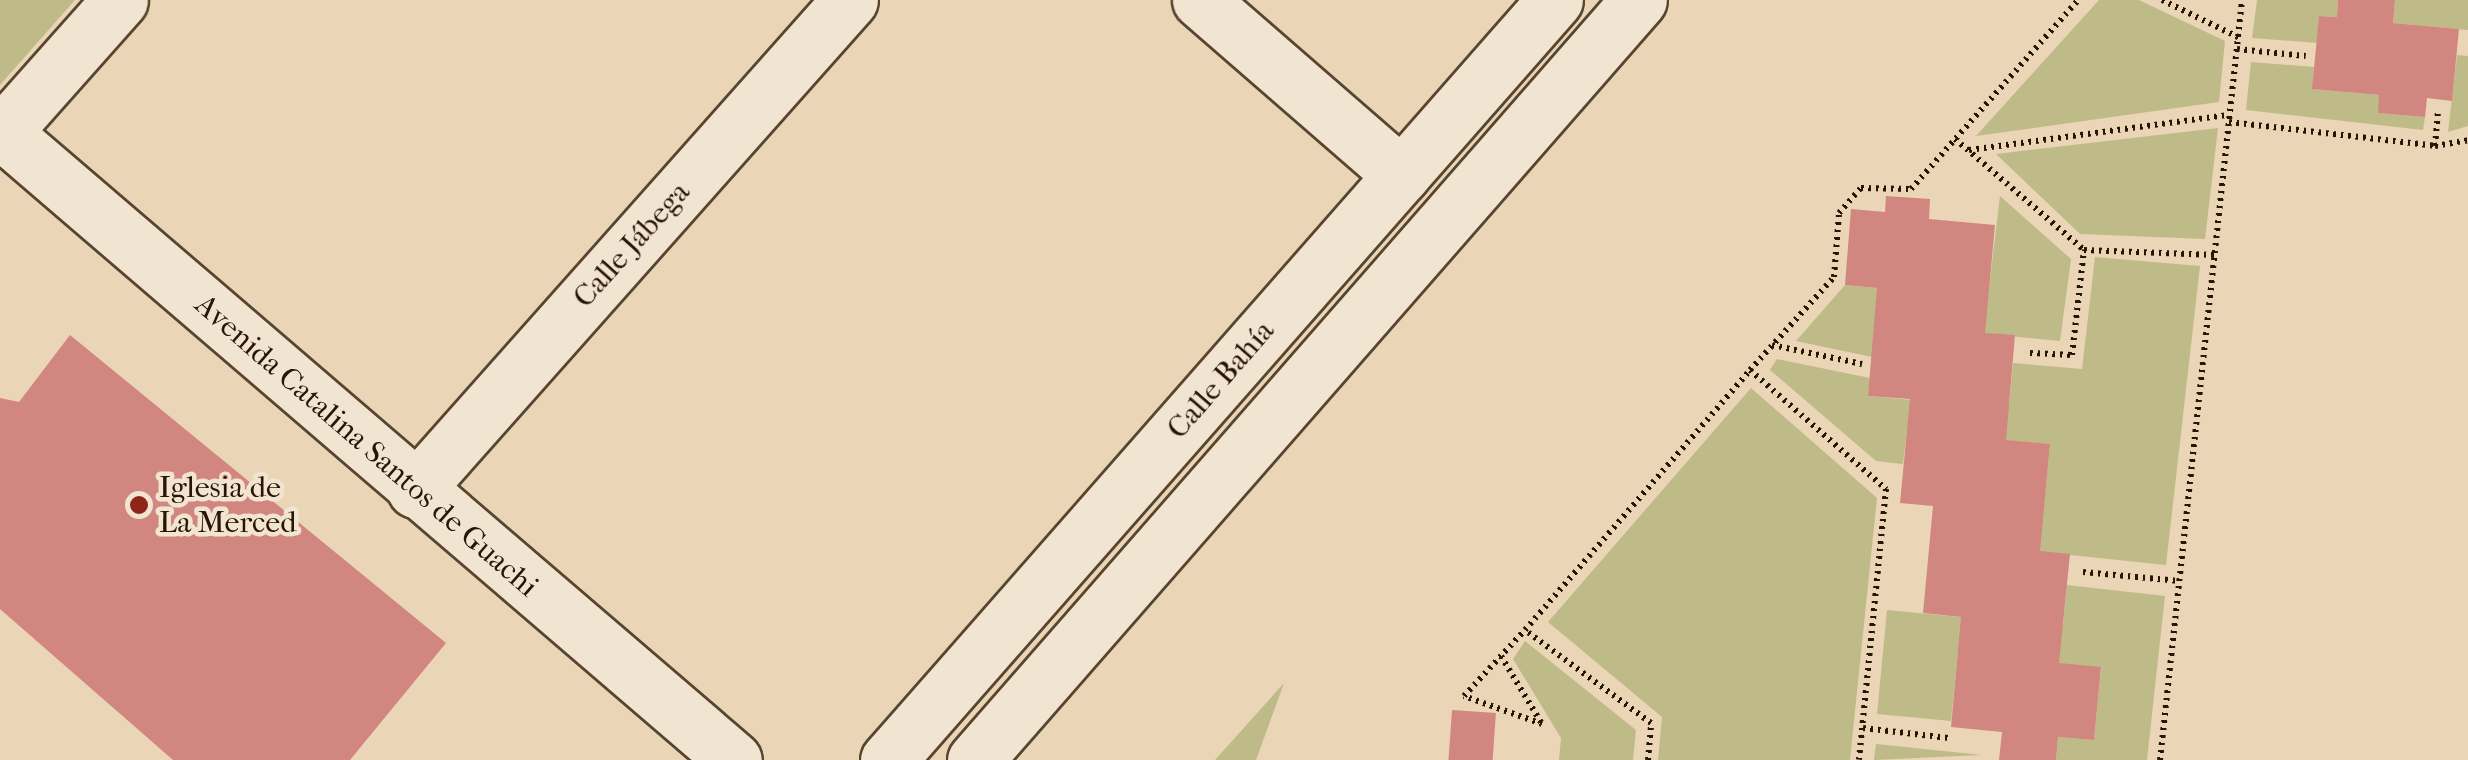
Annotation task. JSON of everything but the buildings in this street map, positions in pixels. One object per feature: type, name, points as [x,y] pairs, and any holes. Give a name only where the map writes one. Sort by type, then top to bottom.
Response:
[{"type":"street","points":[[1,131],[120,0]]},
{"type":"street","name":"Calle Jábega","points":[[415,490],[850,0]]},
{"type":"street","points":[[1200,0],[1400,175]]},
{"type":"street","name":"Calle Bahía","points":[[888,760],[1555,0]]},
{"type":"street","points":[[974,760],[1638,0]]},
{"type":"street","name":"Avenida Catalina Santos de Guachi","points":[[1,131],[734,760]]},
{"type":"path","points":[[1501,656],[1542,724],[1464,696],[1834,277],[1839,213],[1861,188],[1910,189],[2078,0]]},
{"type":"path","points":[[2162,0],[2238,37]]},
{"type":"path","points":[[2160,760],[2242,0]]},
{"type":"path","points":[[2236,49],[2306,56]]},
{"type":"path","points":[[2435,146],[2438,114]]},
{"type":"path","points":[[1968,150],[2229,119],[2435,146],[2468,140]]},
{"type":"path","points":[[1956,139],[2084,250],[2214,255]]},
{"type":"path","points":[[2030,353],[2072,355],[2084,250]]},
{"type":"path","points":[[1772,345],[1862,364]]},
{"type":"path","points":[[1750,370],[1886,489],[1860,760]]},
{"type":"path","points":[[2083,572],[2180,581]]},
{"type":"path","points":[[1525,630],[1651,723],[1648,760]]},
{"type":"path","points":[[1863,728],[1948,738]]},
{"type":"shaded area","points":[[0,0],[75,0],[0,85]]},
{"type":"shaded area","points":[[2099,0],[2139,0],[2225,41],[2219,102],[1976,136]]},
{"type":"shaded area","points":[[2257,0],[2338,0],[2337,17],[2319,16],[2317,43],[2252,38]]},
{"type":"shaded area","points":[[2395,0],[2468,0],[2468,30],[2393,23]]},
{"type":"shaded area","points":[[2457,55],[2468,56],[2468,126],[2448,132]]},
{"type":"shaded area","points":[[2251,62],[2314,67],[2313,89],[2379,95],[2379,113],[2425,117],[2423,130],[2246,110]]},
{"type":"shaded area","points":[[2218,128],[2205,239],[2080,234],[1996,154]]},
{"type":"shaded area","points":[[2000,196],[2071,259],[2060,341],[1949,330],[1988,297]]},
{"type":"shaded area","points":[[2095,257],[2200,266],[2166,565],[2004,548],[2043,515],[2050,444],[1980,438],[2009,406],[2013,363],[2082,369]]},
{"type":"shaded area","points":[[1845,285],[1896,290],[1872,357],[1796,341]]},
{"type":"shaded area","points":[[1777,359],[1870,378],[1868,396],[1936,402],[1933,432],[1907,430],[1903,464],[1876,461],[1770,370]]},
{"type":"shaded area","points":[[1751,388],[1877,498],[1850,760],[1658,760],[1662,717],[1548,622]]},
{"type":"shaded area","points":[[2067,585],[2165,596],[2147,760],[2056,760],[2058,737],[2094,740],[2101,668],[2034,661],[2063,625]]},
{"type":"shaded area","points":[[1887,610],[1990,620],[1958,652],[1951,721],[1877,714]]},
{"type":"shaded area","points":[[1525,641],[1636,730],[1633,760],[1559,760],[1561,738],[1513,659]]},
{"type":"shaded area","points":[[1284,683],[1256,760],[1215,760]]},
{"type":"shaded area","points":[[1876,744],[1982,755],[1874,760]]},
{"type":"place","name":"Iglesia de La Merced","points":[[139,505]]}]
